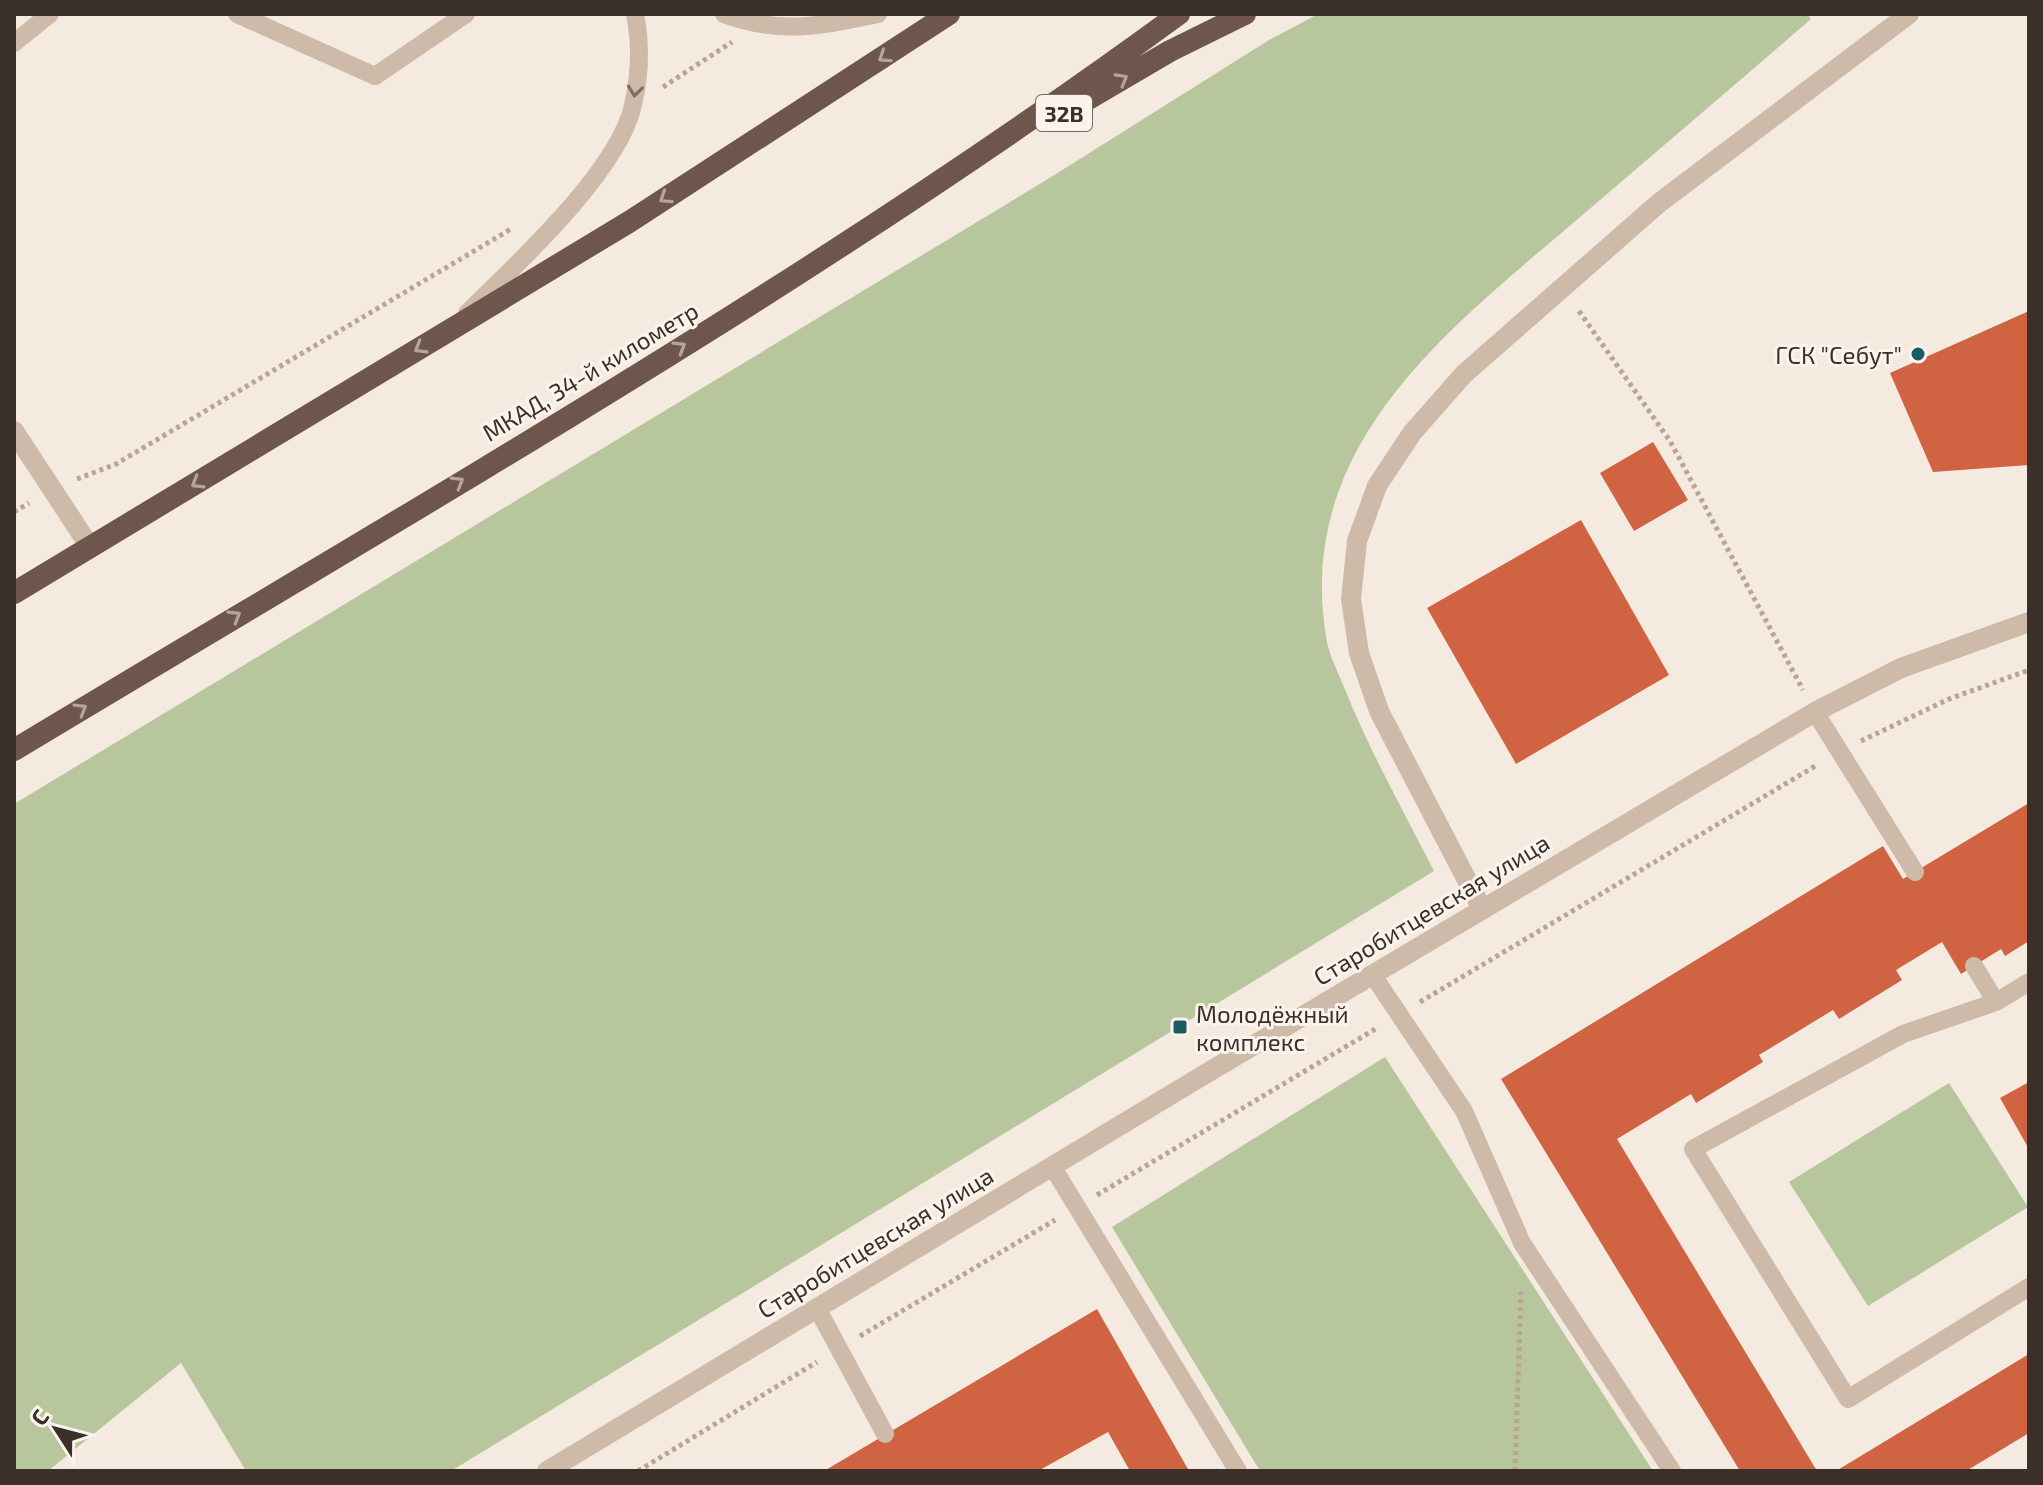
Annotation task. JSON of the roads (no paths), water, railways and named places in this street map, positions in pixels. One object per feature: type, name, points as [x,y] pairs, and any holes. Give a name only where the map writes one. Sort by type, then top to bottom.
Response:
[{"type":"highway","points":[[14,593],[629,222],[949,14]]},
{"type":"highway","name":"МКАД, 34-й километр","points":[[14,750],[660,359],[886,217],[1058,103],[1179,14]]},
{"type":"highway","name":"32B","points":[[886,217],[1170,51],[1245,14]]},
{"type":"street","points":[[1482,909],[1379,711],[1359,653],[1351,599],[1357,541],[1377,486],[1412,433],[1464,374],[1659,203],[1909,14]]},
{"type":"street","points":[[14,431],[90,547]]},
{"type":"street","name":"Старобитцевская улица","points":[[547,1471],[1372,974],[1815,712],[1901,668],[2029,622]]},
{"type":"lane","points":[[14,43],[50,14]]},
{"type":"lane","points":[[237,14],[268,18],[375,76],[466,14]]},
{"type":"lane","points":[[449,331],[550,232],[613,149],[633,107],[641,42],[635,14]]},
{"type":"lane","points":[[724,14],[758,26],[807,29],[878,14]]},
{"type":"lane","points":[[1815,712],[1915,872]]},
{"type":"lane","points":[[1974,966],[1996,1002]]},
{"type":"lane","points":[[1372,974],[1464,1111],[1522,1243],[1672,1471]]},
{"type":"lane","points":[[2029,982],[1996,1002],[1903,1034],[1693,1149],[1848,1399],[2029,1287]]},
{"type":"lane","points":[[1052,1166],[1238,1471]]},
{"type":"lane","points":[[817,1308],[841,1347],[885,1434]]},
{"type":"place","name":"ГСК \"Себут\"","points":[[1918,354]]},
{"type":"place","name":"Молодёжный комплекс","points":[[1180,1027]]}]
